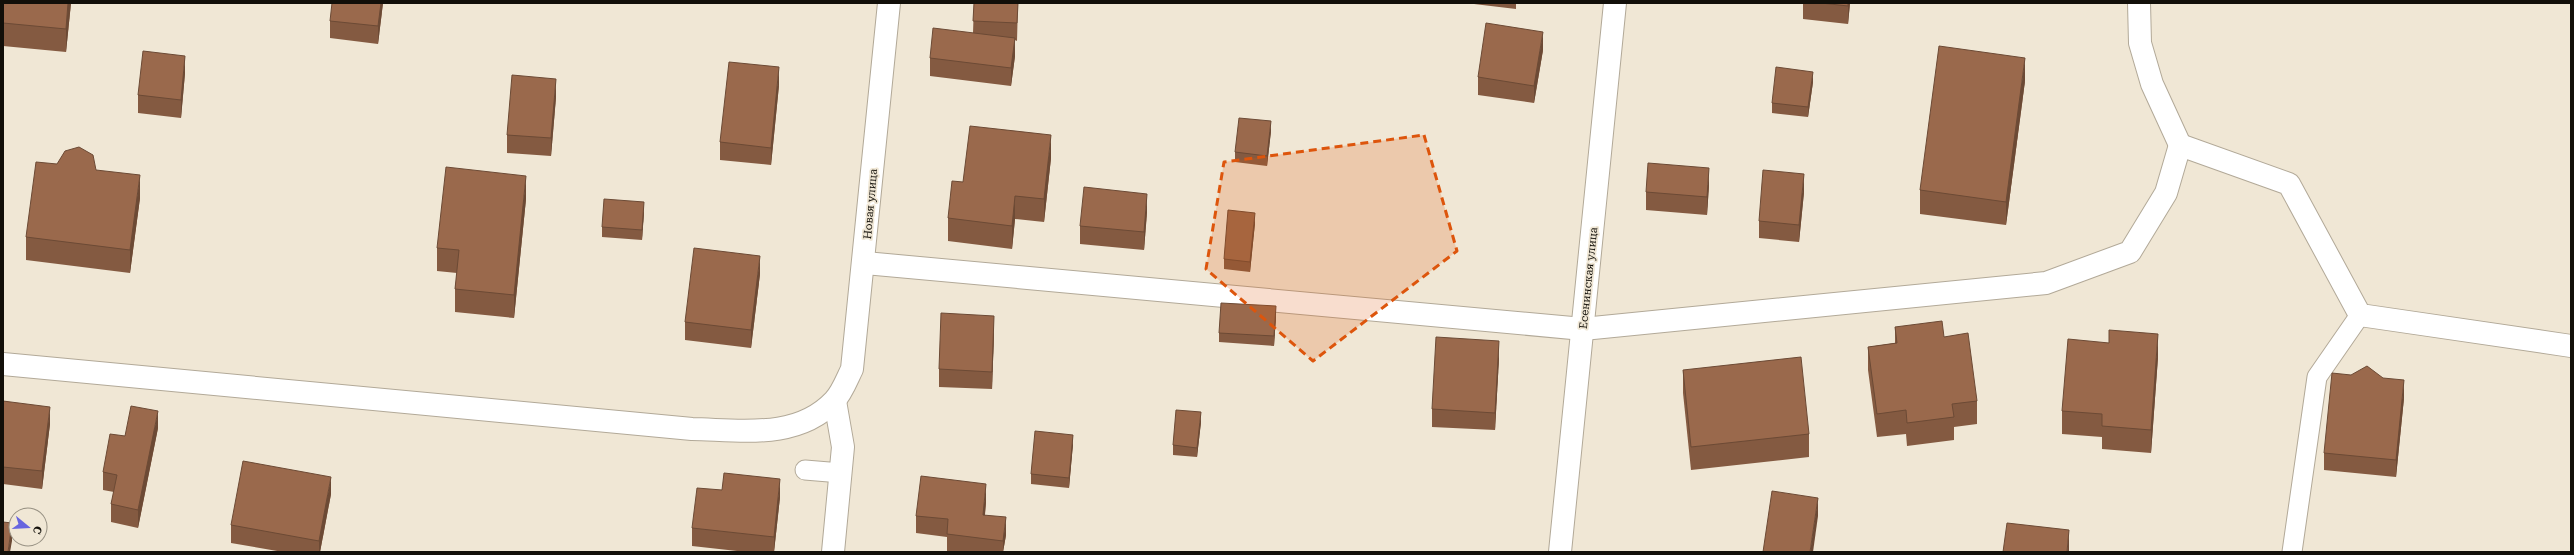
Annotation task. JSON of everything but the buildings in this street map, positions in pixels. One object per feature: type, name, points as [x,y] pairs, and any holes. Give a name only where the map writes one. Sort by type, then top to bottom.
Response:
[{"type":"street","name":"Новая улица","points":[[3,364],[692,429],[778,430],[813,419],[835,400],[852,370],[865,263],[889,3]]},
{"type":"street","name":"Есенинская улица","points":[[1560,552],[1615,3]]},
{"type":"street","points":[[865,263],[1583,329],[2046,283],[2130,252],[2166,193],[2180,145],[2152,84],[2140,43],[2139,3]]},
{"type":"street","points":[[2180,145],[2289,184],[2360,315],[2571,346]]},
{"type":"street","points":[[833,552],[843,447],[835,400]]},
{"type":"lane","points":[[2292,552],[2317,377],[2360,315]]},
{"type":"lane","points":[[805,470],[841,473]]},
{"type":"highlighted area","points":[[1424,135],[1457,251],[1313,361],[1206,269],[1224,162]]}]
